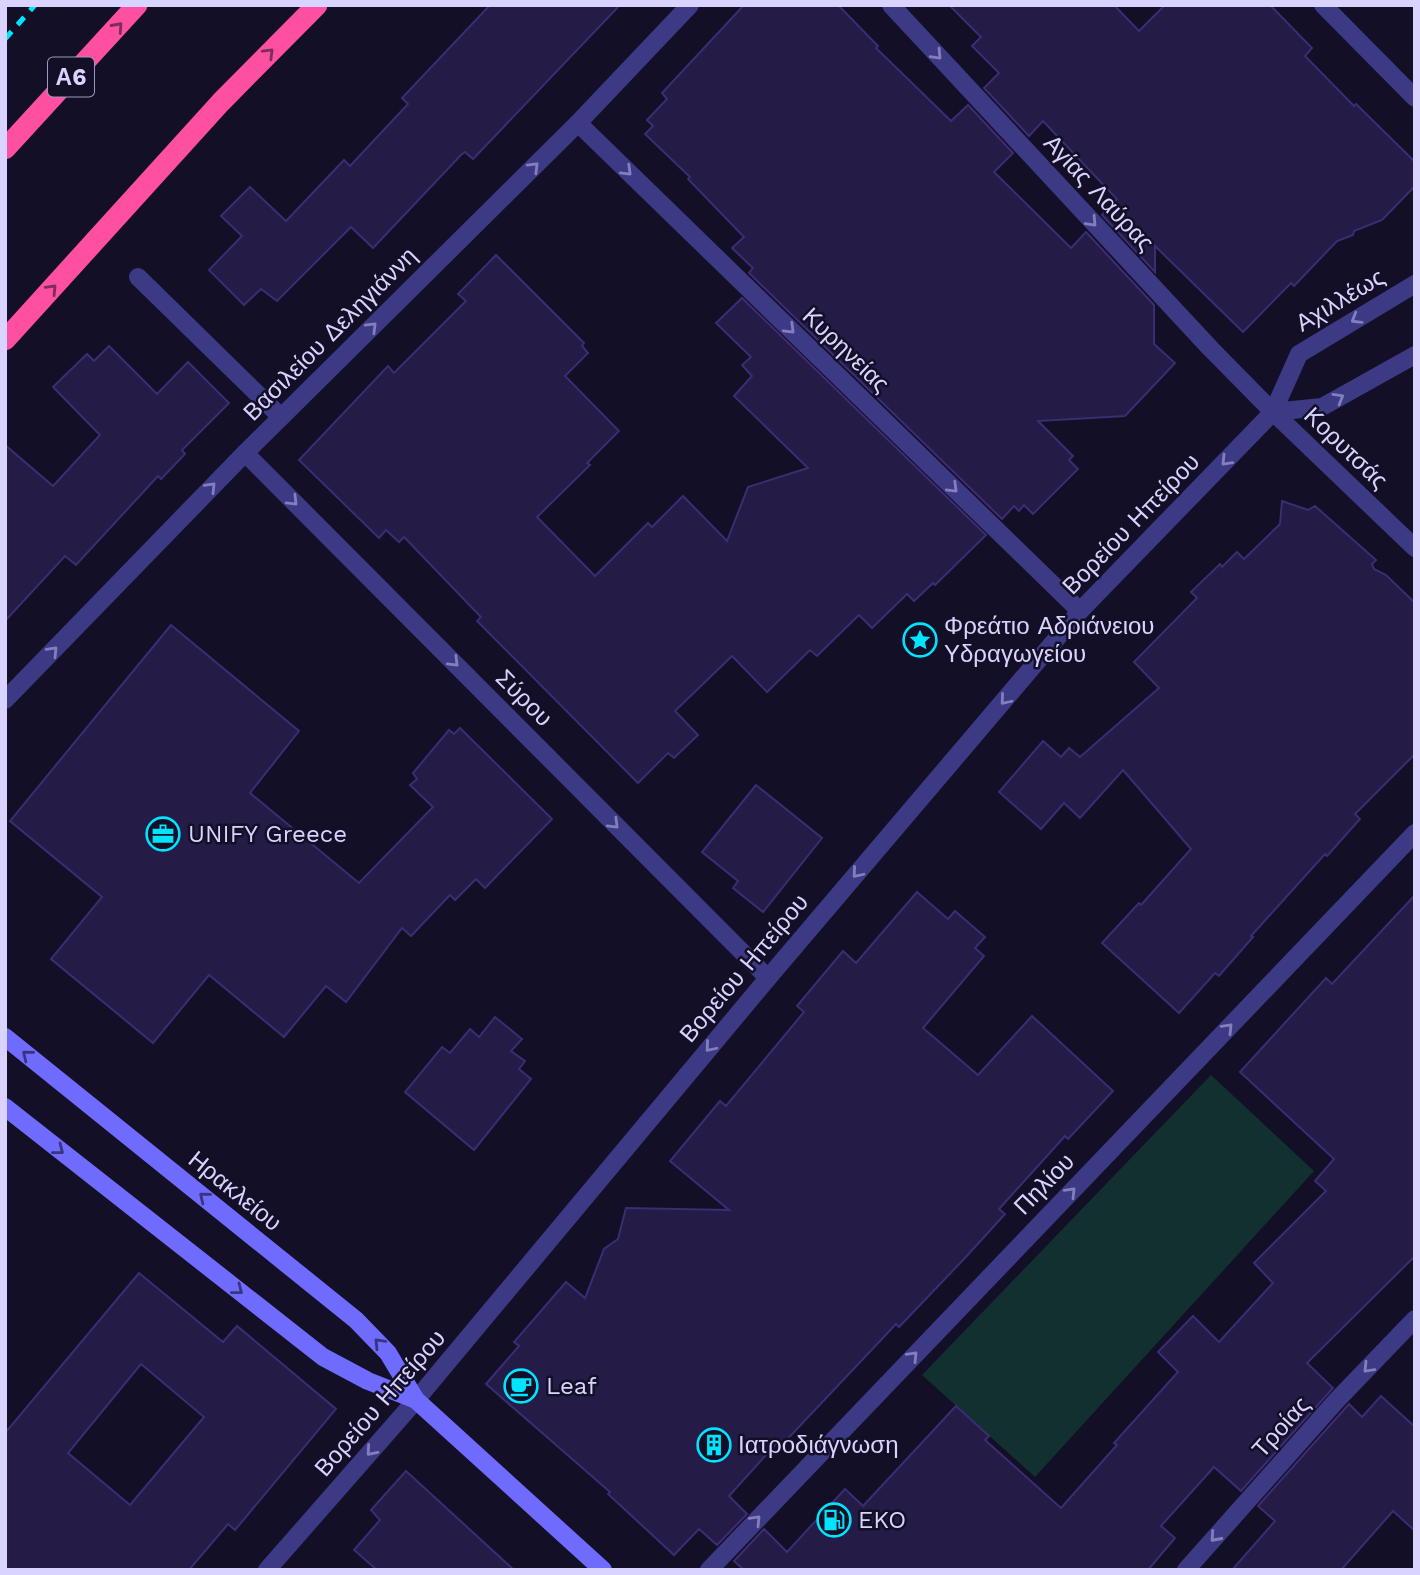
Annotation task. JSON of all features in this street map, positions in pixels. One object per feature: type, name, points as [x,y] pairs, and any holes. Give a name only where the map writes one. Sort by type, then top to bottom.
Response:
[{"type":"highway","name":"Α6","points":[[5,149],[137,5]]},
{"type":"highway","points":[[5,340],[221,102],[317,5]]},
{"type":"main road","name":"Ηρακλείου","points":[[5,1037],[356,1320],[388,1353],[416,1400],[603,1570]]},
{"type":"main road","name":"Ηρακλείου","points":[[5,1107],[323,1357],[368,1381],[416,1400]]},
{"type":"street","name":"Βασιλείου Δεληγιάννη","points":[[5,699],[245,453],[578,123],[691,5]]},
{"type":"street","name":"Αγίας Λαύρας","points":[[891,5],[1210,348],[1273,412]]},
{"type":"street","points":[[1323,5],[1415,98]]},
{"type":"street","name":"Κυρηνείας","points":[[578,123],[1080,611]]},
{"type":"street","points":[[138,277],[281,417]]},
{"type":"street","name":"Αχιλλέως","points":[[1273,412],[1299,354],[1415,284]]},
{"type":"street","points":[[1273,412],[1322,407],[1415,355]]},
{"type":"street","name":"Κορυτσάς","points":[[1273,412],[1415,548]]},
{"type":"street","name":"Βορείου Ηπείρου","points":[[267,1570],[416,1400],[768,978],[1080,611],[1273,412]]},
{"type":"street","name":"Σύρου","points":[[245,453],[768,978]]},
{"type":"street","name":"Πηλίου","points":[[709,1570],[1415,833]]},
{"type":"street","name":"Τροίας","points":[[1186,1570],[1337,1400],[1415,1319]]},
{"type":"green space","points":[[1211,1075],[1314,1171],[1035,1477],[922,1375]]},
{"type":"building","points":[[490,5],[620,5],[473,159],[465,152],[461,155],[373,248],[351,227],[277,301],[261,289],[244,305],[209,270],[242,236],[221,216],[250,187],[286,221],[344,160],[350,166],[408,104],[402,98]]},
{"type":"building","points":[[744,5],[838,5],[878,46],[876,48],[951,121],[968,105],[1013,153],[994,172],[1071,248],[1086,232],[1154,305],[1154,344],[1175,363],[1125,416],[1038,421],[1073,456],[1069,460],[1078,469],[1033,514],[1024,505],[1019,511],[1014,506],[1002,519],[749,273],[753,268],[732,248],[744,237],[688,179],[690,177],[645,134],[653,126],[647,120],[667,99],[662,93]]},
{"type":"building","points":[[949,5],[1114,5],[1139,31],[1165,5],[1270,5],[1312,48],[1305,56],[1415,162],[1415,186],[1382,220],[1337,241],[1294,286],[1291,283],[1243,332],[1155,246],[1155,272],[1102,215],[1117,199],[1043,121],[1029,136],[984,88],[999,73],[972,46],[981,37]]},
{"type":"building","points":[[496,255],[584,343],[582,346],[588,353],[565,376],[619,431],[587,463],[590,465],[537,517],[595,576],[648,523],[652,527],[683,496],[727,541],[748,487],[808,468],[734,396],[752,376],[742,365],[751,357],[716,323],[742,298],[986,535],[935,585],[933,583],[914,601],[907,594],[872,628],[859,615],[817,656],[810,650],[767,692],[732,656],[675,711],[698,735],[674,758],[668,753],[638,783],[477,621],[481,617],[404,537],[399,542],[386,530],[379,538],[299,460],[388,366],[394,373],[466,301],[458,294]]},
{"type":"building","points":[[109,346],[157,394],[188,362],[229,403],[182,450],[185,454],[161,479],[158,476],[76,565],[65,556],[5,621],[5,445],[53,486],[100,435],[53,387],[87,354],[94,361]]},
{"type":"building","points":[[1282,501],[1308,510],[1315,506],[1376,560],[1372,564],[1374,569],[1386,575],[1415,603],[1415,754],[1355,814],[1360,819],[1251,936],[1253,937],[1219,976],[1215,973],[1179,1013],[1102,943],[1139,903],[1141,905],[1191,849],[1123,770],[1080,818],[1064,803],[1041,829],[999,792],[1043,741],[1061,757],[1069,748],[1080,757],[1159,688],[1134,662],[1197,598],[1191,592],[1220,564],[1222,567],[1237,552],[1244,559],[1280,524]]},
{"type":"building","name":"UNIFY Greece","points":[[171,625],[299,731],[250,793],[359,883],[433,807],[410,785],[417,779],[413,773],[449,730],[454,734],[460,728],[552,819],[485,888],[476,879],[455,900],[450,895],[411,936],[402,928],[346,1002],[326,986],[284,1037],[209,975],[153,1043],[51,959],[102,897],[10,821]]},
{"type":"building","points":[[756,785],[822,838],[763,912],[733,888],[738,881],[702,852]]},
{"type":"building","points":[[917,892],[948,919],[955,911],[985,937],[975,948],[984,956],[923,1028],[978,1075],[1032,1016],[1113,1091],[1068,1139],[1065,1136],[999,1209],[1005,1214],[964,1259],[899,1327],[896,1324],[781,1446],[777,1443],[729,1496],[747,1514],[717,1545],[699,1529],[674,1555],[608,1494],[610,1492],[486,1384],[519,1346],[514,1342],[566,1282],[585,1298],[604,1249],[618,1239],[626,1208],[729,1210],[670,1161],[720,1101],[726,1106],[804,1012],[797,1006],[843,951],[856,963]]},
{"type":"building","points":[[1415,895],[1415,1256],[1307,1363],[1333,1388],[1241,1491],[1214,1467],[1161,1526],[1175,1538],[1148,1570],[744,1570],[734,1561],[764,1529],[787,1552],[845,1489],[863,1506],[956,1406],[989,1436],[985,1440],[1061,1508],[1117,1445],[1114,1443],[1178,1372],[1158,1352],[1193,1316],[1219,1342],[1273,1283],[1254,1263],[1326,1191],[1315,1181],[1334,1159],[1240,1072],[1326,978],[1332,984]]},
{"type":"building","points":[[495,1017],[522,1039],[511,1051],[525,1061],[519,1069],[531,1079],[474,1150],[405,1092],[442,1047],[450,1053],[470,1029],[479,1037]]},
{"type":"building","points":[[139,1273],[223,1342],[237,1326],[336,1409],[235,1530],[228,1524],[189,1570],[5,1570],[5,1433]],"holes":[[[141,1364],[204,1417],[130,1505],[68,1453]]]},
{"type":"building","points":[[1381,1396],[1415,1427],[1415,1531],[1393,1511],[1341,1570],[1232,1570],[1275,1521],[1258,1506],[1349,1404],[1362,1417]]},
{"type":"building","points":[[406,1471],[514,1570],[377,1570],[354,1550],[380,1520],[371,1510]]},
{"type":"railway","points":[[5,39],[35,5]]},
{"type":"place","name":"Φρεάτιο Αδριάνειου Υδραγωγείου","points":[[920,640]]},
{"type":"place","name":"UNIFY Greece","points":[[163,834]]},
{"type":"place","name":"Leaf","points":[[521,1386]]},
{"type":"place","name":"Ιατροδιάγνωση","points":[[714,1445]]},
{"type":"place","name":"EKO","points":[[834,1520]]}]
